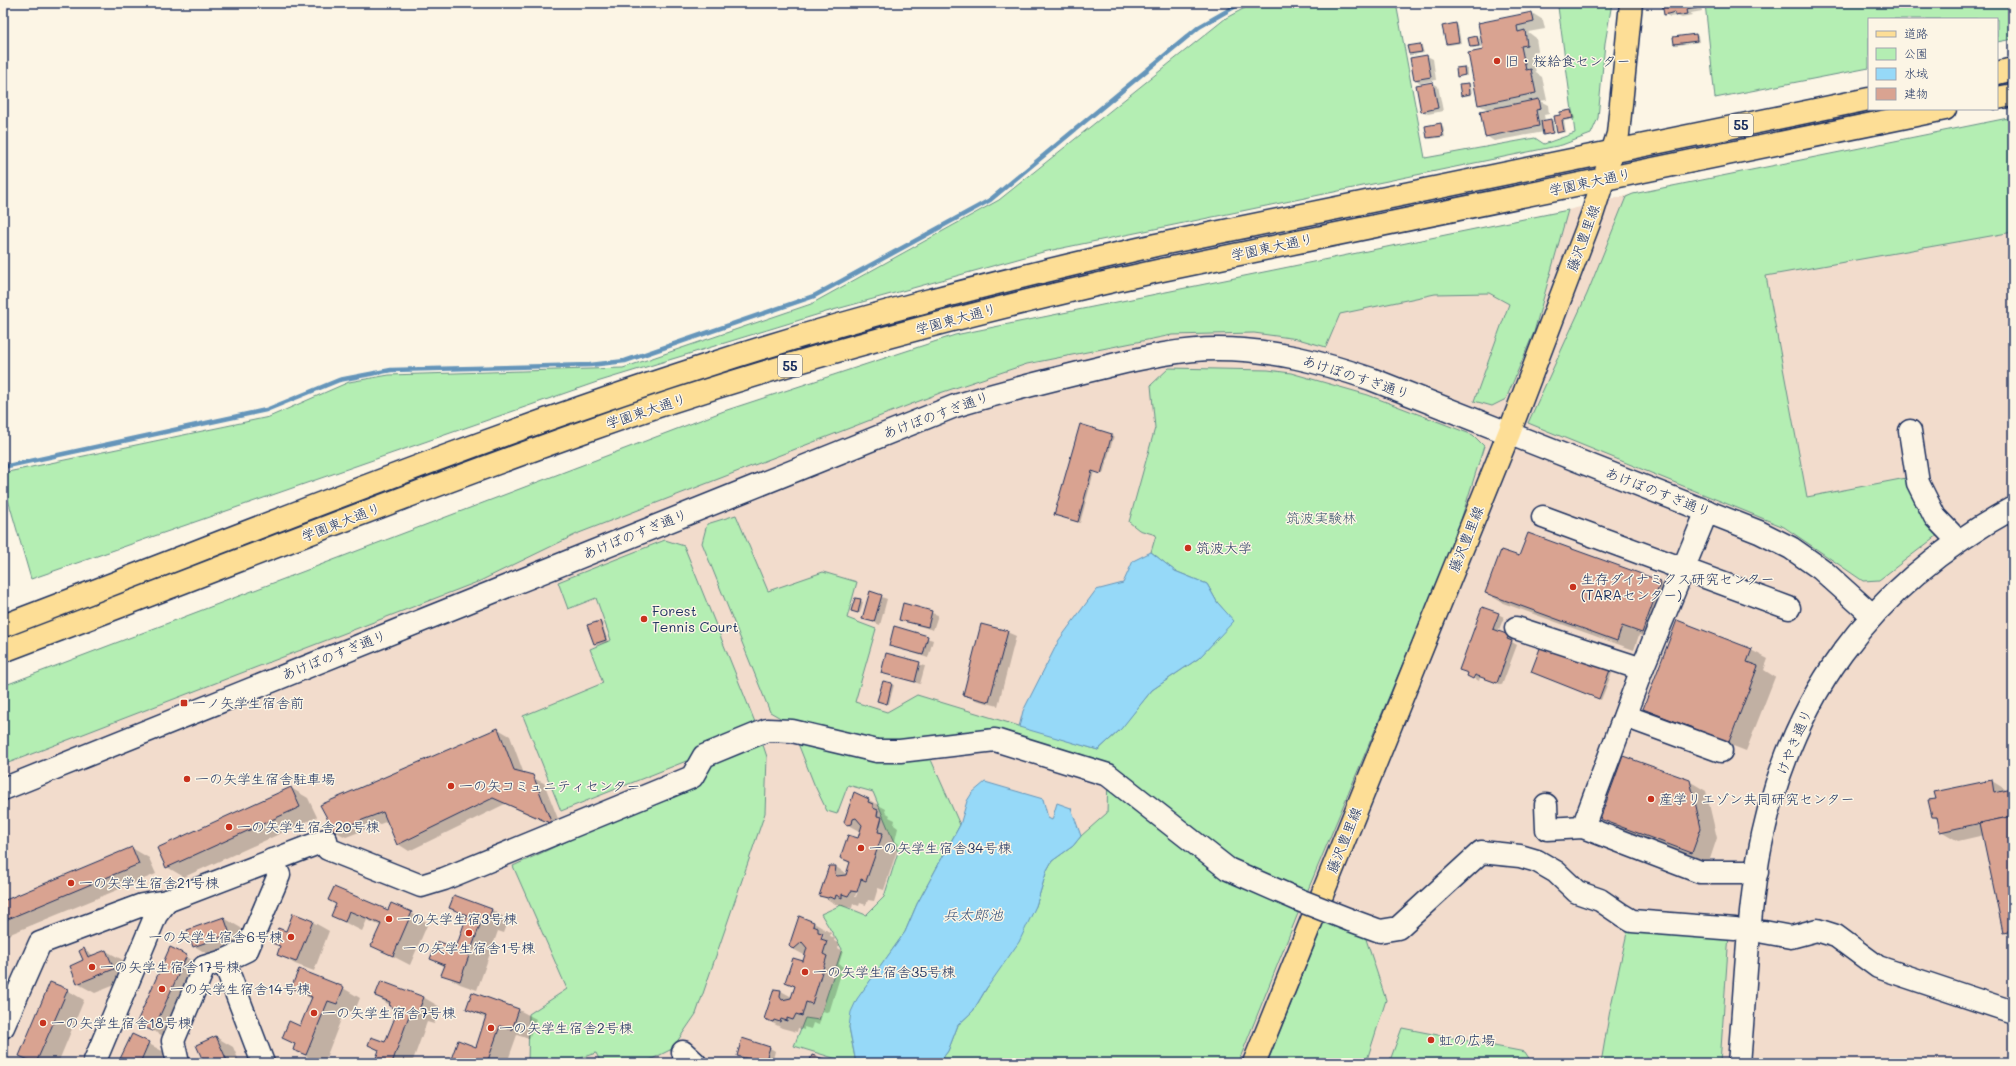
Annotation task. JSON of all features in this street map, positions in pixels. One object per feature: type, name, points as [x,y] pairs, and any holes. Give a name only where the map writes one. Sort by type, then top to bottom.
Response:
[{"type":"main road","name":"藤沢豊里線","points":[[1254,1063],[1509,433],[1605,178],[1613,151],[1620,116],[1631,3]]},
{"type":"main road","points":[[1998,73],[2013,70]]},
{"type":"main road","points":[[1998,98],[2013,95]]},
{"type":"main road","name":"学園東大通り","points":[[3,626],[344,495],[586,406],[703,366],[877,313],[1028,275],[1156,246],[1868,99]]},
{"type":"main road","name":"学園東大通り","points":[[3,651],[585,431],[709,390],[848,348],[938,323],[1064,292],[1605,178],[1939,110]]},
{"type":"street","name":"あけぼのすぎ通り","points":[[3,789],[955,406],[1065,376],[1184,351],[1237,350],[1285,355],[1324,363],[1371,379],[1759,532],[1791,548],[1821,569],[1872,615]]},
{"type":"street","points":[[1910,431],[1918,483],[1935,517],[1958,541]]},
{"type":"street","name":"けやき通り","points":[[1739,1063],[1752,902],[1765,827],[1793,736],[1827,674],[1872,615],[1897,589],[1958,541],[2013,508]]},
{"type":"street","points":[[1583,827],[1642,669],[1707,511]]},
{"type":"street","points":[[1544,517],[1789,608]]},
{"type":"street","points":[[1516,628],[1642,669]]},
{"type":"street","points":[[1625,716],[1721,751]]},
{"type":"street","points":[[3,1027],[40,943],[142,905],[167,901],[326,840],[328,849],[421,886],[444,879],[692,776],[704,756],[767,730],[792,731],[878,751],[900,751],[995,740],[1108,775],[1228,869],[1299,900],[1380,931],[1398,928],[1481,852],[1520,856],[1537,861],[1556,872],[1577,892],[1600,900],[1632,921],[1735,929]]},
{"type":"street","points":[[1546,805],[1547,829],[1583,827],[1700,872],[1757,872]]},
{"type":"street","points":[[178,1063],[173,1041],[204,967],[224,961],[246,950],[279,875],[272,860]]},
{"type":"street","points":[[94,1063],[156,915],[167,901]]},
{"type":"street","points":[[1764,932],[1791,937],[1817,930],[1836,936],[1878,967],[2013,1012]]},
{"type":"street","points":[[224,961],[264,1063]]},
{"type":"shaded area","name":"筑波大学","points":[[2013,120],[2013,1063],[3,1063],[3,686],[724,411],[955,335],[1568,210],[1633,194],[1722,180]]},
{"type":"green space","points":[[1254,3],[1396,3],[1425,158],[1535,138],[1544,144],[1575,133],[1558,7],[1568,3],[1612,3],[1605,43],[1598,118],[1591,134],[1562,145],[1043,252],[826,312],[597,382],[31,579],[7,496],[3,496],[3,473],[269,417],[349,382],[389,375],[623,368],[811,304],[999,200],[1226,18]]},
{"type":"green space","points":[[1705,3],[2013,3],[2013,39],[1998,42],[1998,18],[1868,18],[1868,68],[1715,98]]},
{"type":"green space","points":[[2013,117],[2013,232],[1766,276],[1807,497],[1906,478],[1938,535],[1879,580],[1863,581],[1784,527],[1528,423],[1587,294],[1626,197],[1633,194]]},
{"type":"green space","points":[[1568,210],[1534,332],[1506,399],[1492,406],[1474,401],[1509,304],[1489,293],[1435,294],[1340,314],[1326,347],[1298,339],[1254,333],[1172,335],[1027,364],[940,393],[579,533],[480,581],[3,765],[3,686],[724,411],[955,335]]},
{"type":"green space","name":"筑波実験林","points":[[1169,368],[1268,370],[1291,373],[1368,395],[1473,435],[1484,446],[1455,539],[1297,916],[1238,1063],[939,1063],[948,1051],[958,1025],[973,1011],[1036,906],[1047,870],[1052,861],[1073,846],[1081,836],[1107,813],[1108,775],[990,732],[894,744],[784,720],[770,712],[702,543],[707,524],[736,515],[768,591],[823,572],[857,582],[847,618],[876,629],[855,702],[887,712],[917,695],[1098,750],[1118,732],[1152,690],[1199,658],[1233,621],[1217,602],[1207,584],[1175,571],[1151,552],[1156,535],[1139,530],[1129,522],[1155,428],[1151,385]]},
{"type":"green space","points":[[665,540],[684,546],[759,732],[561,811],[523,716],[603,683],[590,649],[611,640],[596,598],[568,609],[558,582]]},
{"type":"green space","points":[[761,739],[767,757],[765,813],[696,1014],[672,1049],[644,1063],[601,1063],[596,1053],[565,1063],[528,1063],[529,1014],[567,989],[513,866],[700,780],[713,761]]},
{"type":"green space","points":[[797,741],[928,753],[960,825],[917,904],[905,932],[857,1000],[849,1027],[856,1063],[836,1063],[837,1059],[794,1046],[805,1018],[819,1020],[842,949],[821,914],[841,905],[866,915],[884,897],[898,852],[873,792],[848,785],[837,814],[827,811],[814,784]]},
{"type":"green space","points":[[1325,920],[1364,933],[1386,1000],[1366,1063],[1267,1063]]},
{"type":"green space","points":[[1628,928],[1729,934],[1720,1063],[1601,1063],[1610,1010]]},
{"type":"green space","name":"虹の広場","points":[[1402,1028],[1525,1052],[1532,1063],[1389,1063]]},
{"type":"water","points":[[1151,552],[1175,571],[1207,584],[1217,602],[1234,621],[1199,658],[1152,690],[1121,729],[1098,750],[1019,727],[1023,711],[1059,640],[1096,590],[1123,583],[1133,561]]},
{"type":"water","name":"兵太郎池","points":[[985,782],[1043,799],[1048,818],[1052,820],[1057,803],[1071,808],[1081,836],[1073,846],[1052,861],[1047,870],[1036,906],[1019,942],[986,989],[973,1011],[958,1025],[948,1051],[939,1063],[856,1063],[849,1027],[851,1012],[857,999],[905,932],[917,904],[960,825],[967,801],[972,793]]},
{"type":"building","points":[[1662,3],[1696,3],[1697,8],[1686,10],[1687,14],[1675,16],[1675,12],[1664,15]]},
{"type":"building","name":"旧・桜給食センター","points":[[1532,12],[1534,22],[1517,26],[1518,32],[1525,30],[1527,45],[1521,46],[1526,70],[1531,69],[1536,93],[1478,105],[1468,53],[1483,50],[1478,23]]},
{"type":"building","points":[[1456,23],[1459,42],[1446,44],[1442,26]]},
{"type":"building","points":[[1696,34],[1697,41],[1674,44],[1673,37]]},
{"type":"building","points":[[1477,36],[1479,46],[1470,47],[1468,38]]},
{"type":"building","points":[[1420,44],[1422,52],[1409,54],[1407,46]]},
{"type":"building","points":[[1427,55],[1431,77],[1414,80],[1410,58]]},
{"type":"building","points":[[1464,67],[1465,75],[1457,77],[1456,68]]},
{"type":"building","points":[[1433,82],[1438,108],[1421,112],[1416,85]]},
{"type":"building","points":[[1469,83],[1470,94],[1461,96],[1459,84]]},
{"type":"building","points":[[1539,99],[1541,109],[1536,110],[1539,126],[1485,137],[1480,111]]},
{"type":"building","points":[[1571,110],[1573,118],[1562,120],[1564,131],[1557,133],[1554,116],[1560,115],[1560,112]]},
{"type":"building","points":[[1551,119],[1553,133],[1543,135],[1541,121]]},
{"type":"building","points":[[1441,123],[1443,136],[1427,138],[1425,126]]},
{"type":"building","points":[[1080,424],[1112,434],[1101,474],[1092,471],[1078,522],[1054,515]]},
{"type":"building","name":"生存ダイナミクス研究センター (TARAセンター)","points":[[1528,533],[1661,581],[1642,633],[1622,626],[1617,641],[1485,593],[1501,550],[1519,556]]},
{"type":"building","points":[[870,591],[882,595],[874,622],[862,619]]},
{"type":"building","points":[[855,598],[861,599],[858,613],[851,611]]},
{"type":"building","points":[[903,603],[932,611],[928,627],[899,620]]},
{"type":"building","points":[[1482,607],[1499,613],[1493,629],[1509,635],[1507,639],[1512,641],[1497,683],[1475,675],[1473,679],[1467,676],[1468,673],[1459,670]]},
{"type":"building","name":"生存ダイナミクス研究センター (TARAセンター)","points":[[1677,620],[1752,649],[1747,662],[1758,666],[1729,742],[1643,709]]},
{"type":"building","points":[[600,621],[606,640],[594,644],[587,625]]},
{"type":"building","points":[[981,624],[1008,631],[989,702],[963,695]]},
{"type":"building","points":[[894,626],[928,636],[923,655],[889,646]]},
{"type":"building","points":[[1542,643],[1610,670],[1599,699],[1531,672]]},
{"type":"building","points":[[886,653],[920,662],[915,682],[881,673]]},
{"type":"building","points":[[883,681],[892,683],[887,704],[877,701]]},
{"type":"building","name":"一の矢コミュニティセンター","points":[[498,728],[514,770],[533,775],[552,824],[493,798],[397,845],[383,812],[334,831],[320,805]]},
{"type":"building","name":"産学リエゾン共同研究センター","points":[[1623,756],[1690,780],[1701,828],[1692,853],[1600,819]]},
{"type":"building","points":[[1992,780],[1994,793],[2012,789],[2013,816],[1940,832],[1937,817],[1932,817],[1928,800],[1936,799],[1934,792]]},
{"type":"building","name":"一の矢学生宿舎20号棟","points":[[291,787],[300,807],[166,868],[157,848]]},
{"type":"building","name":"一の矢学生宿舎34号棟","points":[[854,792],[869,799],[868,802],[873,804],[873,808],[878,810],[877,816],[882,817],[878,832],[883,833],[866,881],[861,879],[857,892],[851,891],[848,896],[842,894],[842,898],[836,895],[835,899],[819,896],[829,866],[836,866],[835,874],[837,876],[846,875],[850,862],[840,858],[848,835],[858,838],[862,825],[856,818],[853,819],[852,824],[846,825],[844,822]]},
{"type":"building","points":[[2013,816],[2013,930],[2003,932],[1980,823]]},
{"type":"building","name":"一の矢学生宿舎21号棟","points":[[132,847],[139,864],[3,921],[3,901]]},
{"type":"building","name":"一の矢学生宿3号棟","points":[[334,887],[388,910],[391,903],[412,912],[393,956],[371,946],[381,924],[349,911],[345,922],[331,916],[336,904],[328,900]]},
{"type":"building","name":"一の矢学生宿舎1号棟","points":[[454,895],[492,909],[487,924],[481,922],[460,981],[441,975],[445,965],[430,959],[437,941],[456,948],[467,915],[449,908]]},
{"type":"building","name":"一の矢学生宿舎6号棟","points":[[293,913],[313,921],[296,962],[277,955],[280,946],[272,943],[278,928],[286,931]]},
{"type":"building","name":"一の矢学生宿舎35号棟","points":[[799,916],[814,922],[813,926],[818,928],[818,932],[823,933],[821,939],[827,941],[823,954],[827,956],[812,1004],[806,1002],[802,1016],[796,1014],[793,1020],[787,1018],[787,1021],[781,1019],[780,1022],[774,1020],[773,1022],[764,1019],[774,989],[781,990],[780,997],[782,1000],[791,998],[795,986],[785,982],[793,958],[803,961],[807,948],[802,942],[794,949],[789,946]]},
{"type":"building","points":[[224,917],[230,934],[193,947],[187,930]]},
{"type":"building","name":"一の矢学生宿舎14号棟","points":[[170,947],[187,955],[153,1031],[136,1024]]},
{"type":"building","name":"一の矢学生宿舎17号棟","points":[[84,948],[88,957],[106,950],[114,969],[77,984],[70,966],[83,960],[79,951]]},
{"type":"building","name":"一の矢学生宿舎7号棟","points":[[299,969],[344,987],[337,1004],[328,1001],[306,1055],[293,1050],[295,1044],[282,1038],[289,1021],[300,1026],[312,997],[291,988]]},
{"type":"building","points":[[381,981],[424,997],[417,1015],[410,1013],[392,1063],[381,1063],[375,1061],[379,1050],[368,1045],[371,1037],[385,1042],[398,1010],[389,1006],[390,1002],[375,996]]},
{"type":"building","name":"一の矢学生宿舎18号棟","points":[[50,982],[68,989],[36,1063],[19,1056]]},
{"type":"building","name":"一の矢学生宿舎2号棟","points":[[472,992],[519,1009],[512,1030],[500,1026],[487,1063],[461,1063],[451,1059],[458,1040],[476,1047],[486,1016],[466,1009]]},
{"type":"building","points":[[132,1034],[149,1042],[140,1063],[118,1063]]},
{"type":"building","points":[[216,1036],[228,1063],[204,1063],[196,1045]]},
{"type":"building","points":[[742,1038],[770,1047],[765,1063],[737,1056]]},
{"type":"building","points":[[812,1055],[830,1061],[829,1063],[809,1063]]},
{"type":"waterway","points":[[3,467],[266,410],[339,380],[391,370],[590,365],[625,361],[814,296],[990,200],[1199,27],[1241,3]]},
{"type":"place","name":"旧・桜給食センター","points":[[1497,61]]},
{"type":"place","name":"筑波大学","points":[[1188,548]]},
{"type":"place","name":"生存ダイナミクス研究センター (TARAセンター)","points":[[1573,587]]},
{"type":"place","name":"Forest Tennis Court","points":[[644,619]]},
{"type":"place","name":"一ノ矢学生宿舎前","points":[[184,703]]},
{"type":"place","name":"一の矢学生宿舎駐車場","points":[[187,779]]},
{"type":"place","name":"一の矢コミュニティセンター","points":[[451,786]]},
{"type":"place","name":"産学リエゾン共同研究センター","points":[[1651,799]]},
{"type":"place","name":"一の矢学生宿舎20号棟","points":[[229,827]]},
{"type":"place","name":"一の矢学生宿舎34号棟","points":[[861,848]]},
{"type":"place","name":"一の矢学生宿舎21号棟","points":[[71,883]]},
{"type":"place","name":"一の矢学生宿3号棟","points":[[389,919]]},
{"type":"place","name":"一の矢学生宿舎1号棟","points":[[469,933]]},
{"type":"place","name":"一の矢学生宿舎6号棟","points":[[291,937]]},
{"type":"place","name":"一の矢学生宿舎17号棟","points":[[92,967]]},
{"type":"place","name":"一の矢学生宿舎35号棟","points":[[805,972]]},
{"type":"place","name":"一の矢学生宿舎14号棟","points":[[162,989]]},
{"type":"place","name":"一の矢学生宿舎7号棟","points":[[314,1013]]},
{"type":"place","name":"一の矢学生宿舎18号棟","points":[[43,1023]]},
{"type":"place","name":"一の矢学生宿舎2号棟","points":[[491,1028]]},
{"type":"place","name":"虹の広場","points":[[1431,1040]]}]
